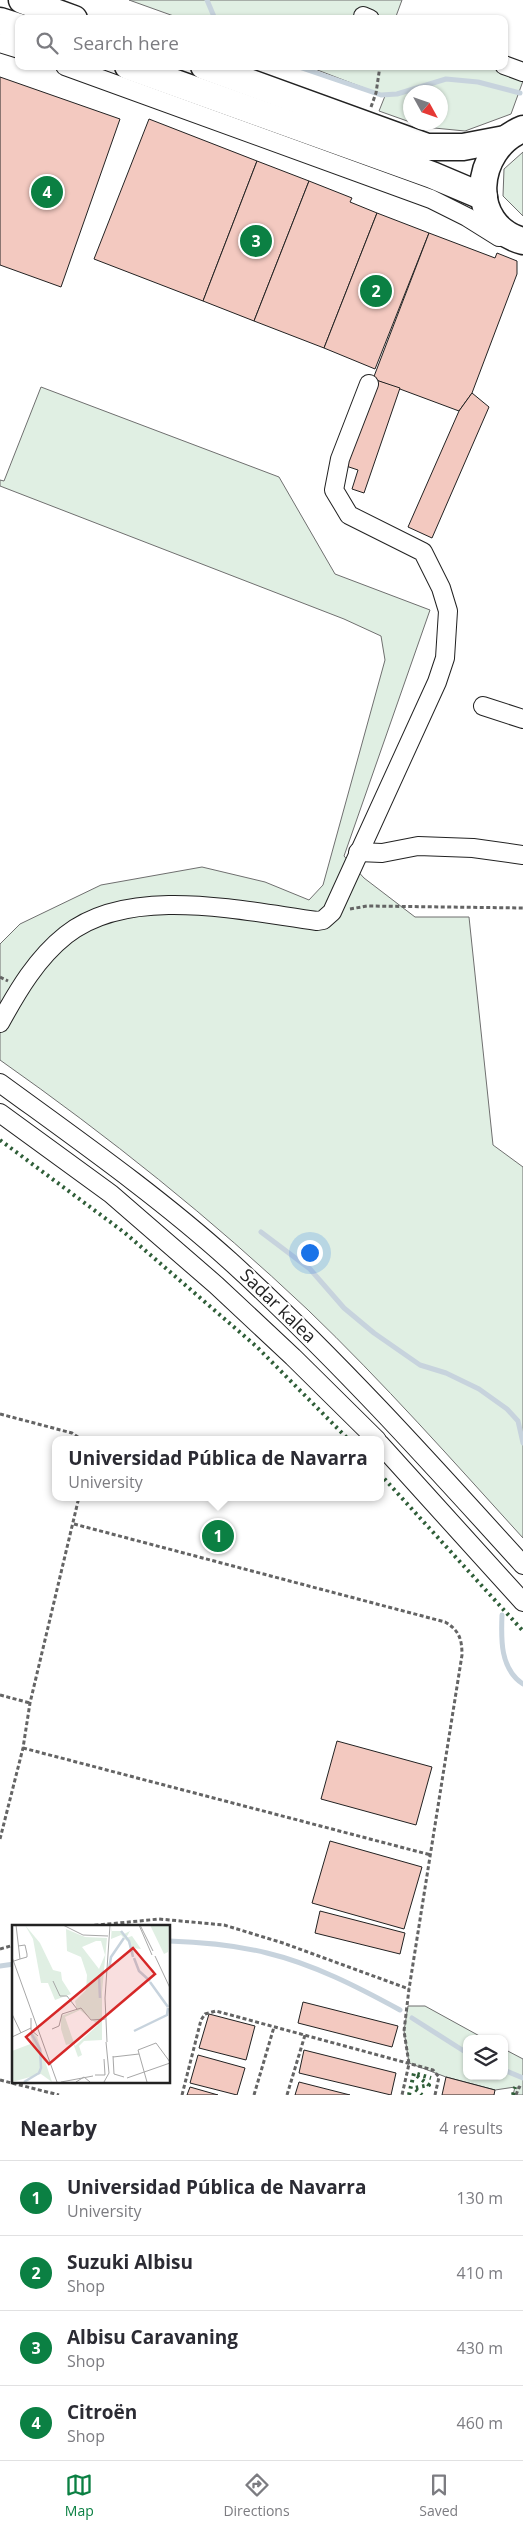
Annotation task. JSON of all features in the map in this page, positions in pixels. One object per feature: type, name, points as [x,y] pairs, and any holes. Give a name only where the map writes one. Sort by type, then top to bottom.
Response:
[{"type":"highway","points":[[22,0],[63,15]]},
{"type":"highway","points":[[0,21],[15,26]]},
{"type":"highway","points":[[139,70],[432,175],[484,198]]},
{"type":"highway","points":[[215,70],[427,148],[463,147],[514,134]]},
{"type":"highway","points":[[514,134],[493,151],[486,165],[482,181],[484,198],[490,215],[502,229],[523,241]]},
{"type":"street","points":[[0,43],[15,49]]},
{"type":"street","points":[[508,66],[523,72]]},
{"type":"street","points":[[76,70],[431,199],[467,217],[516,249],[523,250]]},
{"type":"street","points":[[0,1023],[19,987],[42,958],[66,934],[109,913],[137,906],[178,904],[317,921],[323,920],[332,912],[437,682],[445,658],[448,636],[448,611],[442,588],[423,552],[349,515],[334,490],[340,459],[369,384]]},
{"type":"street","points":[[483,706],[523,719]]},
{"type":"street","points":[[358,852],[382,853],[418,846],[472,848],[523,856]]},
{"type":"street","name":"Sadar kalea","points":[[0,1083],[119,1170],[228,1260],[317,1344],[387,1415],[523,1565]]},
{"type":"street","name":"Sadar kalea","points":[[0,1113],[111,1194],[216,1285],[293,1356],[373,1436]]},
{"type":"street","points":[[384,1448],[523,1602]]},
{"type":"path","points":[[371,108],[379,70]]},
{"type":"path","points":[[332,912],[367,906],[523,908]]},
{"type":"path","points":[[0,1414],[72,1433],[76,1436]]},
{"type":"path","points":[[0,1839],[23,1748],[30,1703],[78,1501]]},
{"type":"path","points":[[74,1524],[445,1622],[454,1628],[460,1636],[462,1655],[409,1989],[404,2031],[409,2064],[402,2095]]},
{"type":"path","points":[[0,1695],[30,1703]]},
{"type":"path","points":[[23,1748],[431,1855]]},
{"type":"path","points":[[98,1925],[160,1919],[224,1925],[283,1943],[409,1989]]},
{"type":"path","points":[[182,2095],[200,2020],[206,2014],[216,2011],[438,2073],[439,2077],[435,2095]]},
{"type":"path","points":[[254,2095],[274,2027]]},
{"type":"path","points":[[287,2095],[305,2035]]},
{"type":"path","points":[[0,2080],[60,2095]]},
{"type":"path","points":[[516,2095],[518,2087],[523,2089]]},
{"type":"green space","points":[[129,0],[402,0],[396,15],[171,15]]},
{"type":"green space","points":[[508,67],[523,72],[523,81],[511,114],[465,131],[448,129],[448,85],[403,85],[403,120],[379,111],[385,96],[317,70],[508,70]]},
{"type":"green space","points":[[523,152],[523,216],[503,196],[504,169]]},
{"type":"green space","points":[[41,387],[279,477],[335,574],[430,610],[344,856],[364,878],[415,917],[469,917],[493,1145],[523,1167],[523,1538],[363,1365],[272,1276],[158,1179],[80,1118],[0,1060],[0,944],[20,924],[101,885],[202,867],[265,882],[309,900],[323,885],[385,660],[381,636],[344,619],[0,486],[0,480],[4,481]]},
{"type":"green space","points":[[408,2006],[425,2006],[478,2035],[463,2035],[463,2080],[508,2080],[508,2051],[523,2059],[523,2095],[513,2095],[515,2087],[495,2090],[446,2077],[409,2063],[404,2031]]},
{"type":"building","points":[[0,77],[120,119],[61,287],[0,265]]},
{"type":"building","points":[[149,119],[257,161],[203,301],[94,259]]},
{"type":"building","points":[[257,161],[309,181],[254,321],[203,301]]},
{"type":"building","points":[[309,181],[352,198],[350,202],[377,213],[324,348],[254,321]]},
{"type":"building","points":[[377,213],[429,233],[375,369],[324,348]]},
{"type":"building","points":[[429,233],[495,258],[497,253],[517,261],[517,274],[472,393],[459,411],[373,379]]},
{"type":"building","points":[[373,379],[400,388],[364,493],[352,489],[358,470],[343,465]]},
{"type":"building","points":[[472,393],[489,407],[432,538],[408,527],[459,411]]},
{"type":"building","points":[[337,1741],[432,1767],[416,1825],[321,1799]]},
{"type":"building","points":[[330,1841],[422,1867],[404,1929],[312,1903]]},
{"type":"building","points":[[320,1911],[405,1933],[400,1954],[315,1933]]},
{"type":"building","points":[[303,2002],[398,2026],[392,2047],[298,2023]]},
{"type":"building","points":[[209,2014],[255,2026],[246,2060],[199,2048]]},
{"type":"building","points":[[304,2050],[396,2073],[391,2095],[299,2073]]},
{"type":"building","points":[[198,2055],[245,2068],[237,2095],[190,2083]]},
{"type":"building","points":[[446,2077],[495,2090],[494,2095],[442,2095]]},
{"type":"building","points":[[299,2082],[350,2095],[295,2095]]},
{"type":"building","points":[[190,2087],[218,2095],[187,2095]]},
{"type":"waterway","points":[[207,0],[213,15]]},
{"type":"waterway","points":[[308,70],[381,95],[397,94],[446,79],[478,82],[520,93]]},
{"type":"waterway","points":[[261,1232],[310,1269],[344,1308],[374,1333],[420,1365],[446,1373],[479,1389],[507,1409],[518,1421],[523,1443]]},
{"type":"waterway","points":[[502,1615],[502,1643],[506,1662],[515,1678],[523,1684]]},
{"type":"waterway","points":[[170,1941],[206,1943],[255,1950],[301,1963],[335,1977],[400,2010]]},
{"type":"waterway","points":[[0,1966],[12,1964]]},
{"type":"waterway","points":[[412,2018],[463,2050]]},
{"type":"waterway","points":[[508,2072],[523,2078]]},
{"type":"hedge","points":[[0,1140],[125,1233],[257,1347],[345,1436]]},
{"type":"hedge","points":[[384,1478],[523,1631]]},
{"type":"hedge","points":[[409,2095],[414,2073],[431,2078]]},
{"type":"hedge","points":[[417,2076],[429,2085],[414,2088],[422,2095]]},
{"type":"hedge","points":[[513,2095],[515,2087]]},
{"type":"place","name":"Citroën","points":[[47,192]]},
{"type":"place","name":"Albisu Caravaning","points":[[256,241]]},
{"type":"place","name":"Suzuki Albisu","points":[[376,291]]},
{"type":"place","name":"Universidad Pública de Navarra","points":[[218,1536]]}]
